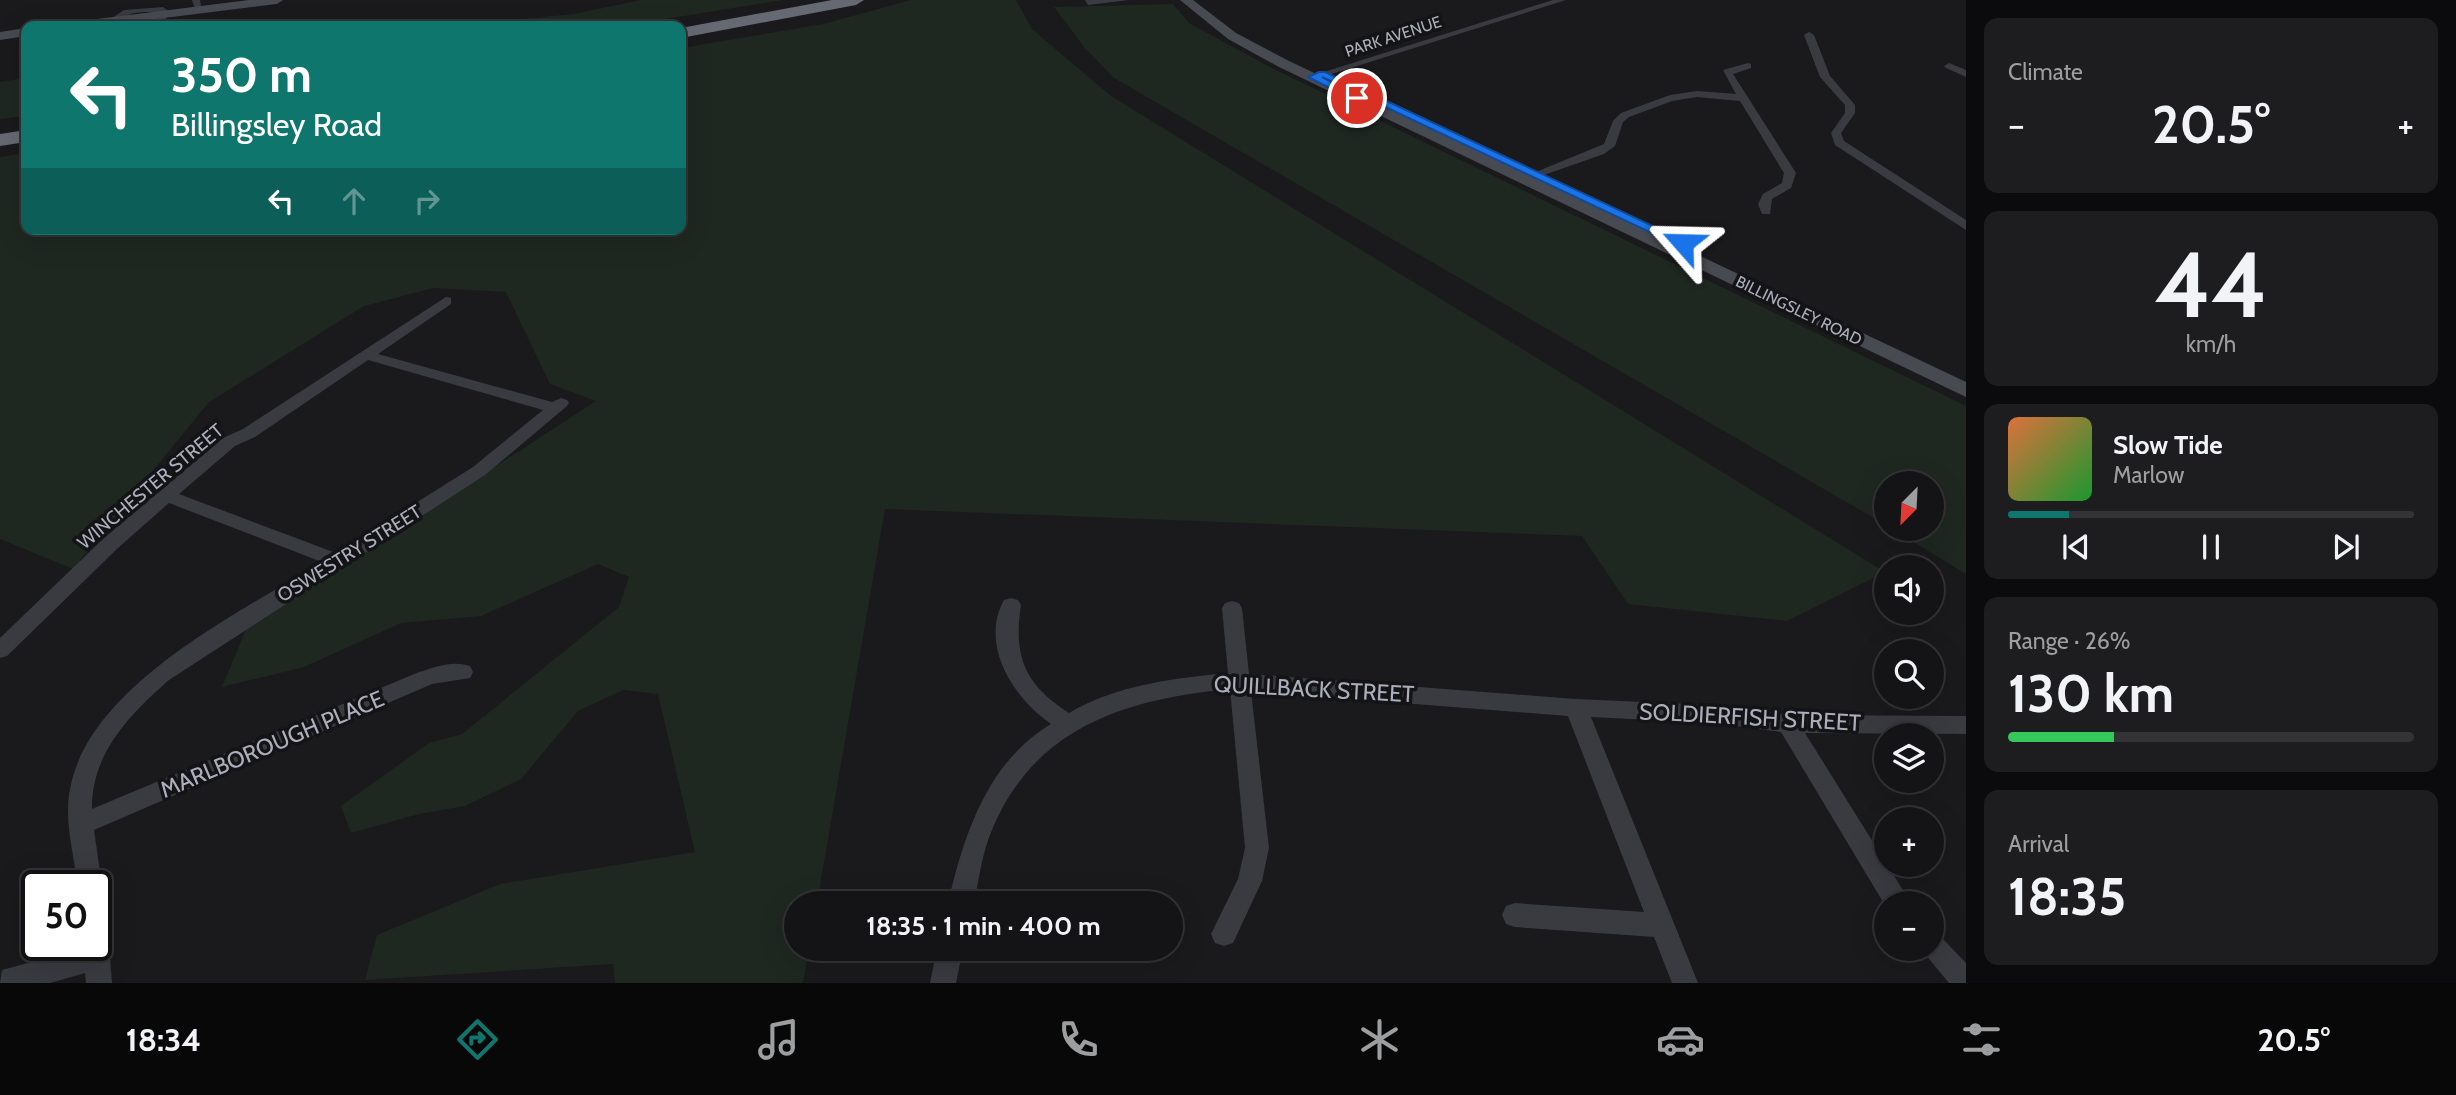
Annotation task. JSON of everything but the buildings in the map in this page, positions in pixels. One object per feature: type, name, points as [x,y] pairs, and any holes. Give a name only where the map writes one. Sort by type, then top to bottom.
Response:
[{"type":"highway","points":[[686,23],[822,0]]},
{"type":"highway","points":[[686,32],[856,0]]},
{"type":"highway","points":[[0,131],[21,128]]},
{"type":"highway","points":[[0,140],[21,137]]},
{"type":"main road","points":[[116,21],[197,5],[277,0]]},
{"type":"main road","name":"BILLINGSLEY ROAD","points":[[1186,0],[1232,36],[1537,174],[1966,375]]},
{"type":"main road","name":"BILLINGSLEY ROAD","points":[[1200,0],[1246,35],[1317,75],[1966,390]]},
{"type":"main road","points":[[0,36],[21,33]]},
{"type":"street","points":[[1088,2],[1123,0]]},
{"type":"street","name":"PARK AVENUE","points":[[1317,75],[1562,0]]},
{"type":"street","points":[[1809,35],[1825,77],[1850,105],[1850,113],[1836,133],[1839,143],[1966,226]]},
{"type":"street","points":[[1748,66],[1728,70],[1728,74],[1790,173],[1787,185],[1767,197],[1763,204],[1766,211]]},
{"type":"street","points":[[1950,66],[1966,74]]},
{"type":"street","points":[[1537,174],[1600,152],[1609,146],[1618,121],[1625,115],[1670,98],[1697,94],[1741,98]]},
{"type":"street","name":"WINCHESTER STREET","points":[[0,650],[113,542],[229,442],[249,433],[446,301]]},
{"type":"street","name":"OSWESTRY STREET","points":[[88,870],[81,795],[90,762],[116,720],[138,693],[178,662],[479,471],[558,405],[366,355]]},
{"type":"street","points":[[167,496],[338,561]]},
{"type":"street","points":[[1011,605],[1005,637],[1013,668],[1022,685],[1050,713],[1067,723]]},
{"type":"street","points":[[1224,934],[1250,881],[1257,848],[1231,608]]},
{"type":"street","name":"MARLBOROUGH PLACE","points":[[83,824],[426,678],[446,672],[463,672]]},
{"type":"street","name":"QUILLBACK STREET","points":[[964,891],[973,850],[992,804],[1037,747],[1067,723],[1130,696],[1189,684],[1231,681],[1530,704]]},
{"type":"street","name":"SOLDIERFISH STREET","points":[[1530,704],[1712,714],[1788,724],[1966,725]]},
{"type":"street","points":[[1576,708],[1685,983]]},
{"type":"street","points":[[1788,724],[1891,891]]},
{"type":"street","points":[[1515,915],[1662,925]]},
{"type":"street","points":[[1944,959],[1966,982]]},
{"type":"street","points":[[943,983],[947,961]]},
{"type":"street","points":[[2,983],[97,962]]},
{"type":"shaded area","points":[[641,0],[783,0],[654,21],[504,21],[573,14]]},
{"type":"shaded area","points":[[911,0],[1016,0],[1032,29],[1111,96],[1874,565],[1874,578],[1787,621],[1628,604],[1582,536],[885,509],[819,891],[784,891],[784,961],[807,961],[803,983],[615,983],[613,964],[365,980],[377,935],[500,884],[695,852],[658,694],[623,690],[578,711],[521,779],[465,806],[419,814],[351,833],[341,806],[429,743],[462,734],[619,607],[629,577],[598,564],[481,616],[401,623],[304,667],[222,687],[246,629],[596,401],[550,384],[506,292],[434,288],[364,306],[209,402],[73,569],[0,539],[0,157],[21,154],[21,235],[686,235],[686,47],[823,24]]},
{"type":"shaded area","points":[[1173,4],[1189,23],[1270,67],[1966,406],[1966,574],[1944,561],[1944,555],[1935,555],[1912,541],[1944,541],[1944,471],[1874,471],[1874,518],[1114,78],[1084,47],[1054,7]]},
{"type":"shaded area","points":[[21,79],[21,117],[0,119],[0,82]]},
{"type":"route","points":[[1357,98],[1313,77],[1322,74],[1683,243]]}]
